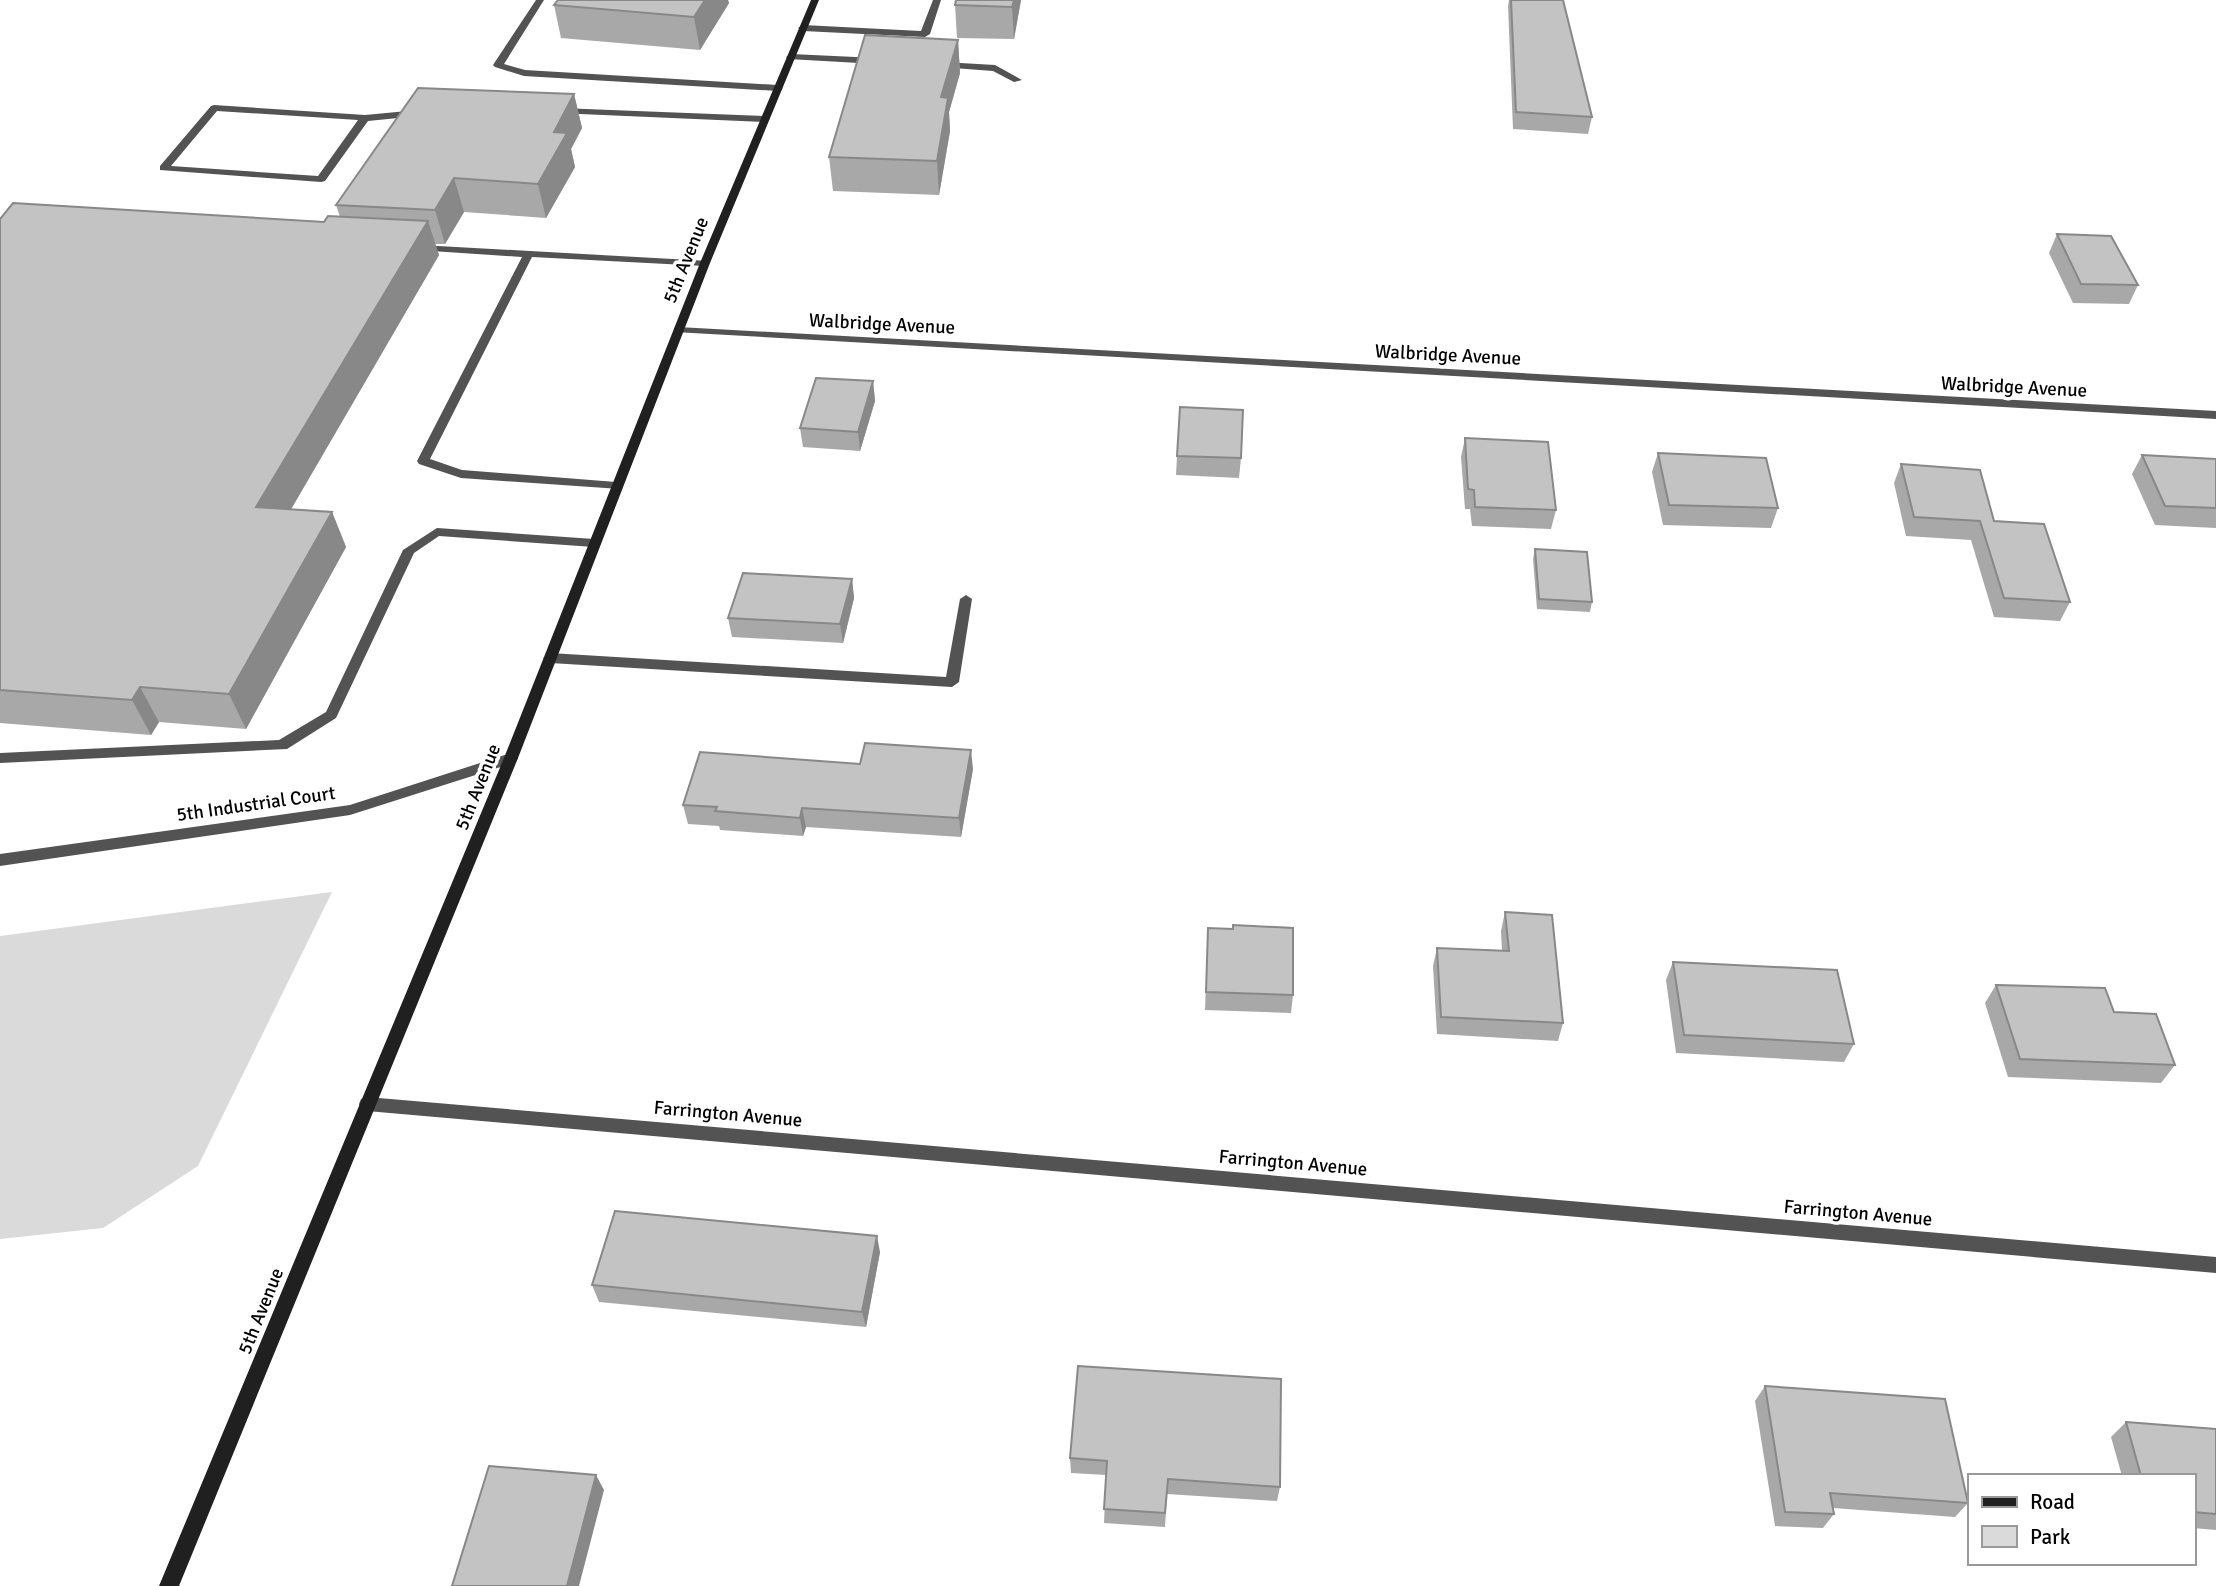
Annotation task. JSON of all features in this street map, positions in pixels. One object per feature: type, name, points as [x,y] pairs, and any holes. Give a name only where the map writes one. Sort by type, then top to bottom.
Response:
[{"type":"main road","name":"5th Avenue","points":[[169,1586],[511,758],[705,262],[815,0]]},
{"type":"street","points":[[540,0],[498,65],[524,73],[778,88]]},
{"type":"street","points":[[803,28],[925,34],[937,0]]},
{"type":"street","points":[[791,57],[890,62]]},
{"type":"street","points":[[929,64],[995,68],[1017,80]]},
{"type":"street","points":[[365,118],[321,179],[164,168],[214,108],[365,118],[429,112]]},
{"type":"street","points":[[550,111],[765,119]]},
{"type":"street","points":[[404,247],[705,262]]},
{"type":"street","points":[[529,253],[423,461],[461,474],[616,486]]},
{"type":"street","name":"Walbridge Avenue","points":[[678,330],[2216,415]]},
{"type":"street","points":[[0,758],[282,745],[331,715],[409,550],[437,532],[594,543]]},
{"type":"street","points":[[550,658],[952,682],[966,599]]},
{"type":"street","name":"5th Industrial Court","points":[[0,860],[350,810],[511,758]]},
{"type":"street","name":"Farrington Avenue","points":[[367,1104],[2216,1265]]},
{"type":"green space","points":[[332,892],[198,1166],[103,1228],[0,1239],[0,936]]},
{"type":"building","points":[[558,0],[705,0],[694,17],[554,5]]},
{"type":"building","points":[[956,0],[1014,0],[1012,7],[955,5]]},
{"type":"building","points":[[1511,0],[1563,0],[1592,117],[1516,112]]},
{"type":"building","points":[[865,35],[958,40],[941,97],[948,98],[937,161],[829,157]]},
{"type":"building","points":[[418,88],[574,94],[554,132],[567,133],[538,184],[454,178],[435,210],[336,205]]},
{"type":"building","points":[[13,203],[324,222],[328,216],[428,221],[256,507],[332,512],[229,694],[140,687],[132,700],[0,690],[0,219]]},
{"type":"building","points":[[2057,234],[2111,236],[2138,285],[2081,284]]},
{"type":"building","points":[[816,378],[873,381],[858,432],[800,428]]},
{"type":"building","points":[[1180,407],[1243,410],[1241,458],[1177,456]]},
{"type":"building","points":[[1465,438],[1548,442],[1556,510],[1475,507],[1474,490],[1468,489]]},
{"type":"building","points":[[1658,453],[1766,458],[1778,508],[1669,505]]},
{"type":"building","points":[[2142,455],[2216,459],[2216,508],[2165,506]]},
{"type":"building","points":[[1901,464],[1980,470],[1994,521],[2044,524],[2070,602],[2004,598],[1980,521],[1914,517]]},
{"type":"building","points":[[1535,549],[1587,552],[1592,602],[1539,599]]},
{"type":"building","points":[[743,573],[852,579],[840,624],[728,618]]},
{"type":"building","points":[[865,743],[971,750],[959,818],[802,808],[800,818],[715,811],[717,807],[683,805],[700,752],[860,764]]},
{"type":"building","points":[[1505,912],[1552,915],[1563,1023],[1441,1017],[1437,948],[1509,951]]},
{"type":"building","points":[[1233,925],[1293,928],[1293,995],[1206,992],[1208,928],[1233,929]]},
{"type":"building","points":[[1673,962],[1837,970],[1854,1044],[1684,1035]]},
{"type":"building","points":[[1996,985],[2105,988],[2114,1012],[2156,1014],[2175,1065],[2020,1059]]},
{"type":"building","points":[[615,1211],[877,1236],[862,1312],[592,1285]]},
{"type":"building","points":[[1078,1366],[1281,1379],[1280,1487],[1168,1479],[1165,1513],[1104,1509],[1107,1461],[1070,1458]]},
{"type":"building","points":[[1765,1386],[1945,1399],[1968,1503],[1830,1493],[1834,1514],[1785,1512]]},
{"type":"building","points":[[2126,1422],[2216,1429],[2216,1514],[2195,1512],[2195,1474],[2140,1474]]},
{"type":"building","points":[[489,1466],[596,1475],[567,1586],[452,1586]]}]
